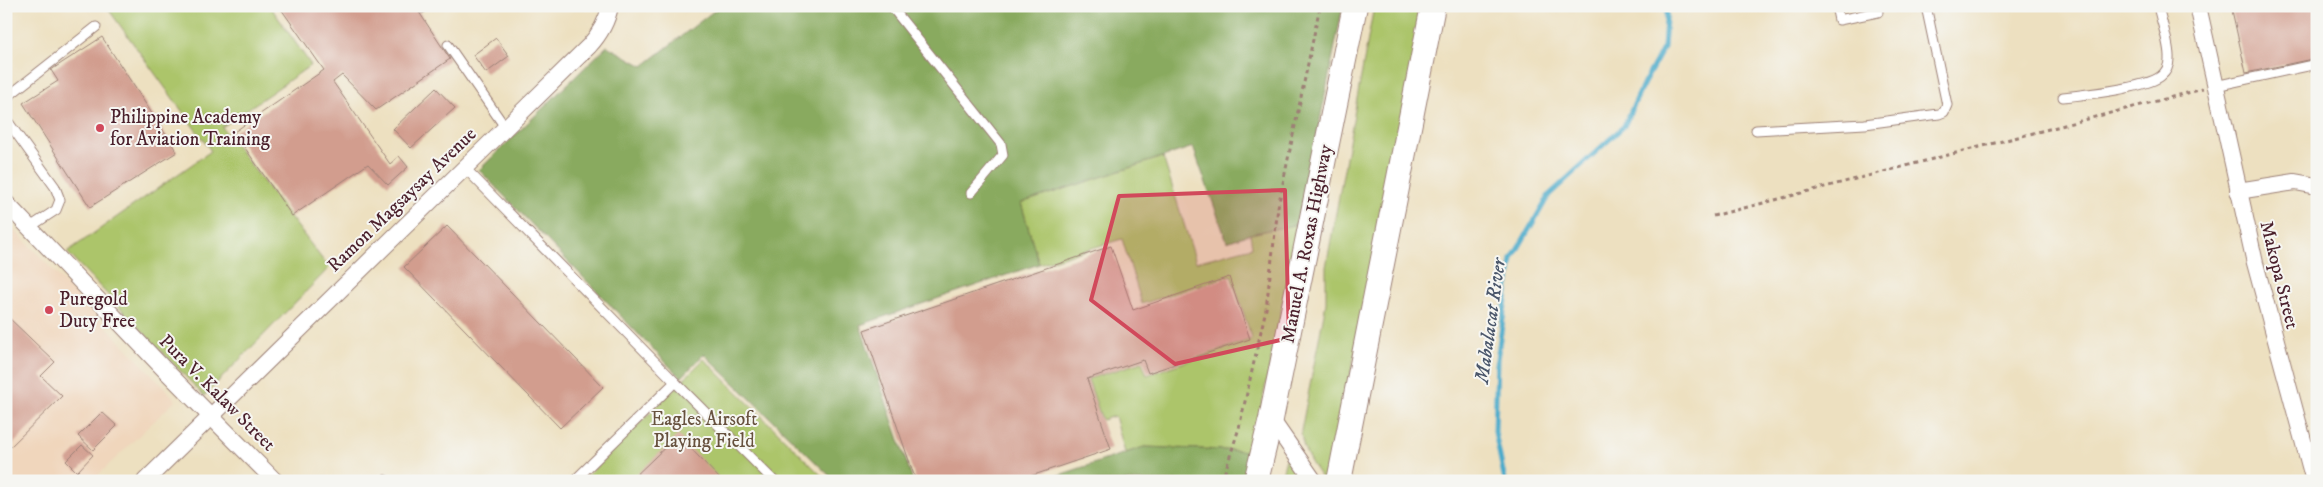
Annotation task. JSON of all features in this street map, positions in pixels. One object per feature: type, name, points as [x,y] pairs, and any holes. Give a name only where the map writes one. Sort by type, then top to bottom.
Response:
[{"type":"main road","name":"Manuel A. Roxas Highway","points":[[1256,481],[1271,419],[1355,6]]},
{"type":"main road","points":[[1339,481],[1432,6]]},
{"type":"street","name":"Ramon Magsaysay Avenue","points":[[145,481],[589,46],[600,34],[608,17],[610,6]]},
{"type":"street","name":"Makopa Street","points":[[2198,6],[2238,191],[2274,338],[2314,481]]},
{"type":"street","points":[[2238,191],[2295,182],[2317,186]]},
{"type":"street","name":"Pura V. Kalaw Street","points":[[6,203],[211,417],[276,481]]},
{"type":"street","points":[[1271,419],[1314,481]]},
{"type":"lane","points":[[891,6],[1001,144],[1003,155],[971,193]]},
{"type":"lane","points":[[1836,6],[1839,20],[1878,12],[1877,6]]},
{"type":"lane","points":[[1756,130],[1865,124],[1944,112],[1947,105],[1926,6]]},
{"type":"lane","points":[[2063,97],[2098,93],[2160,77],[2167,70],[2169,59],[2158,6]]},
{"type":"lane","points":[[6,98],[96,27]]},
{"type":"lane","points":[[448,45],[505,127]]},
{"type":"lane","points":[[2215,86],[2317,64]]},
{"type":"lane","points":[[6,119],[55,187],[60,200],[56,210],[30,227]]},
{"type":"lane","points":[[464,167],[774,481]]},
{"type":"lane","points":[[574,481],[675,382]]},
{"type":"path","points":[[1222,481],[1239,428],[1266,309],[1278,207],[1320,6]]},
{"type":"path","points":[[1713,216],[2215,86]]},
{"type":"highlighted area","points":[[1285,190],[1289,338],[1175,364],[1091,300],[1119,196]]},
{"type":"shaded area","name":"Puregold Duty Free","points":[[6,221],[176,400],[92,481],[6,481]]},
{"type":"green space","points":[[106,6],[270,6],[311,65],[222,127],[329,268],[204,396],[67,252],[211,151]]},
{"type":"green space","points":[[720,6],[1343,6],[1299,224],[1250,234],[1227,242],[1193,147],[1021,203],[1039,264],[860,325],[913,481],[835,481],[704,354],[681,378],[479,170],[607,46],[643,66]]},
{"type":"green space","points":[[1374,6],[1425,6],[1329,481],[1324,481],[1303,445],[1301,431],[1326,303],[1326,267]]},
{"type":"green space","points":[[1163,157],[1196,262],[1252,247],[1250,234],[1299,224],[1252,451],[1144,447],[1125,453],[1115,416],[1102,420],[1088,379],[1142,362],[1147,375],[1252,339],[1231,275],[1142,304],[1122,239],[1039,264],[1021,203]]},
{"type":"green space","name":"Eagles Airsoft Playing Field","points":[[704,359],[827,481],[582,481]]},
{"type":"green space","points":[[1144,447],[1252,451],[1245,481],[1041,481]]},
{"type":"green space","points":[[1286,459],[1288,459],[1308,481],[1280,481]]},
{"type":"building","points":[[279,6],[415,6],[450,59],[376,110],[342,75],[333,82],[390,164],[399,156],[408,167],[388,185],[368,164],[292,216],[234,132],[324,70]]},
{"type":"building","points":[[2231,6],[2317,6],[2317,58],[2246,73]]},
{"type":"building","name":"Philippine Academy for Aviation Training","points":[[102,37],[177,152],[90,207],[23,103],[58,81],[51,70]]},
{"type":"building","points":[[496,38],[509,56],[486,73],[473,55]]},
{"type":"building","points":[[436,88],[455,108],[411,148],[393,129]]},
{"type":"building","points":[[447,226],[603,387],[560,428],[404,267]]},
{"type":"building","points":[[1111,246],[1133,310],[1229,277],[1250,339],[1148,373],[1143,360],[1087,379],[1111,449],[1016,481],[916,481],[864,330]]},
{"type":"building","points":[[6,315],[55,362],[41,376],[62,396],[6,451]]},
{"type":"building","points":[[102,412],[117,426],[93,450],[78,436]]},
{"type":"building","points":[[678,435],[722,481],[630,481]]},
{"type":"building","points":[[82,445],[93,455],[77,472],[66,461]]},
{"type":"waterway","name":"Mabalacat River","points":[[1505,481],[1495,432],[1497,359],[1512,259],[1549,195],[1624,126],[1644,83],[1664,47],[1667,6]]},
{"type":"place","name":"Philippine Academy for Aviation Training","points":[[100,128]]},
{"type":"place","name":"Puregold Duty Free","points":[[49,310]]}]
